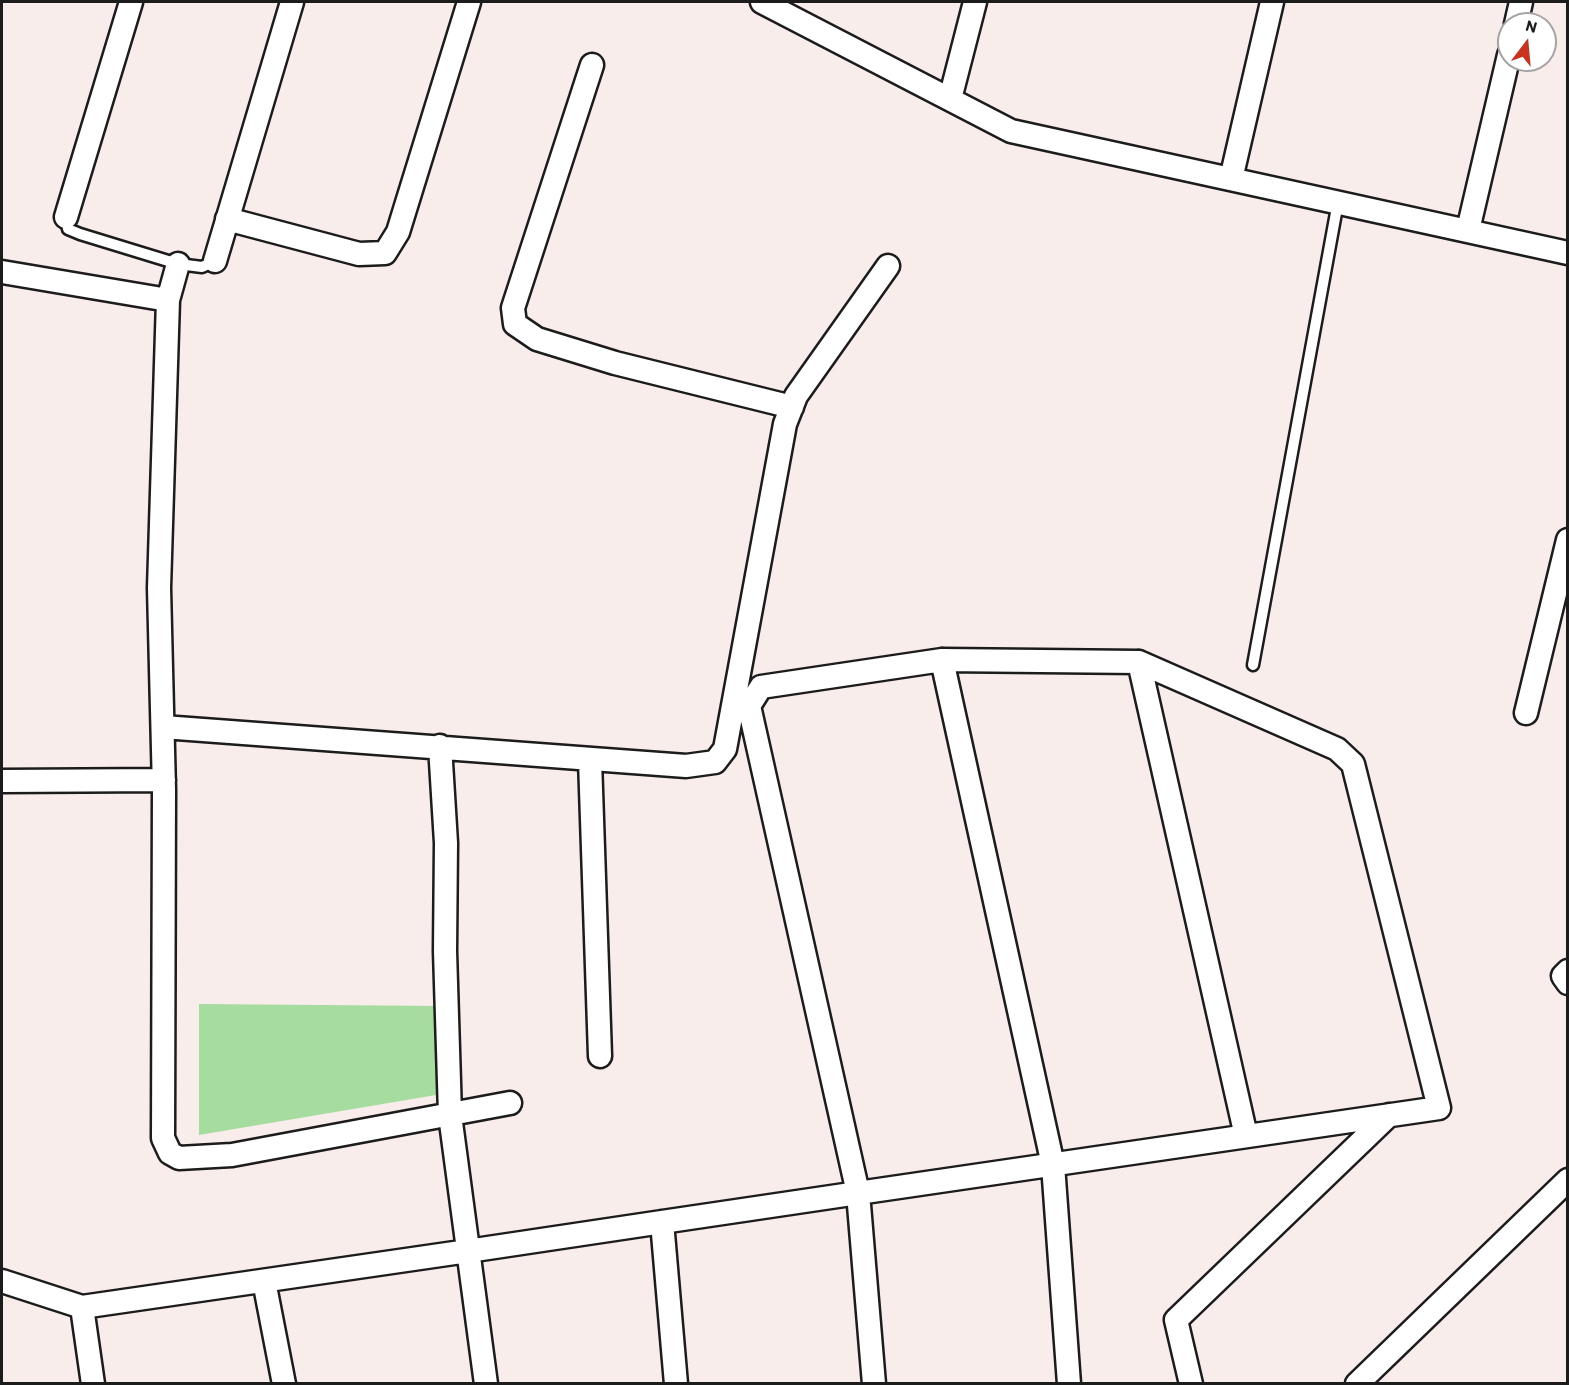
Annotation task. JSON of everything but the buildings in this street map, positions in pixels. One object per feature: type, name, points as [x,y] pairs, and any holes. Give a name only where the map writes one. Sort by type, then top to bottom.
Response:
[{"type":"street","points":[[66,217],[130,2]]},
{"type":"street","points":[[215,261],[292,2]]},
{"type":"street","points":[[226,219],[359,254],[385,253],[398,232],[469,2]]},
{"type":"street","points":[[762,2],[1011,131],[1568,253]]},
{"type":"street","points":[[950,99],[975,2]]},
{"type":"street","points":[[1231,179],[1272,2]]},
{"type":"street","points":[[592,65],[513,308],[515,324],[537,339],[615,363],[792,407]]},
{"type":"street","points":[[1468,230],[1505,72]]},
{"type":"street","points":[[178,264],[168,300],[159,588],[164,780],[163,1138],[170,1153],[179,1158],[232,1155],[510,1103]]},
{"type":"street","points":[[163,728],[440,746],[686,766],[715,762],[725,749],[785,424],[802,386],[888,266]]},
{"type":"street","points":[[2,272],[168,300]]},
{"type":"street","points":[[1526,713],[1568,540]]},
{"type":"street","points":[[942,660],[1053,1165],[1069,1383]]},
{"type":"street","points":[[2,1281],[82,1308],[858,1193],[1439,1108],[1353,764],[1337,749],[1139,662],[942,660],[761,687],[749,706],[858,1193],[874,1383]]},
{"type":"street","points":[[1139,662],[1246,1136]]},
{"type":"street","points":[[440,746],[446,843],[445,951],[450,1115],[486,1383]]},
{"type":"street","points":[[590,760],[600,1056]]},
{"type":"street","points":[[2,781],[164,780]]},
{"type":"street","points":[[1568,971],[1563,976],[1568,982]]},
{"type":"street","points":[[1191,1383],[1176,1320],[1389,1115]]},
{"type":"street","points":[[1357,1383],[1568,1180]]},
{"type":"street","points":[[663,1222],[676,1383]]},
{"type":"street","points":[[264,1281],[284,1383]]},
{"type":"street","points":[[82,1308],[93,1383]]},
{"type":"lane","points":[[1253,666],[1338,202]]},
{"type":"lane","points":[[66,217],[68,229],[178,264],[202,267],[215,261]]},
{"type":"green space","points":[[199,1004],[442,1006],[442,1094],[199,1135]]}]
